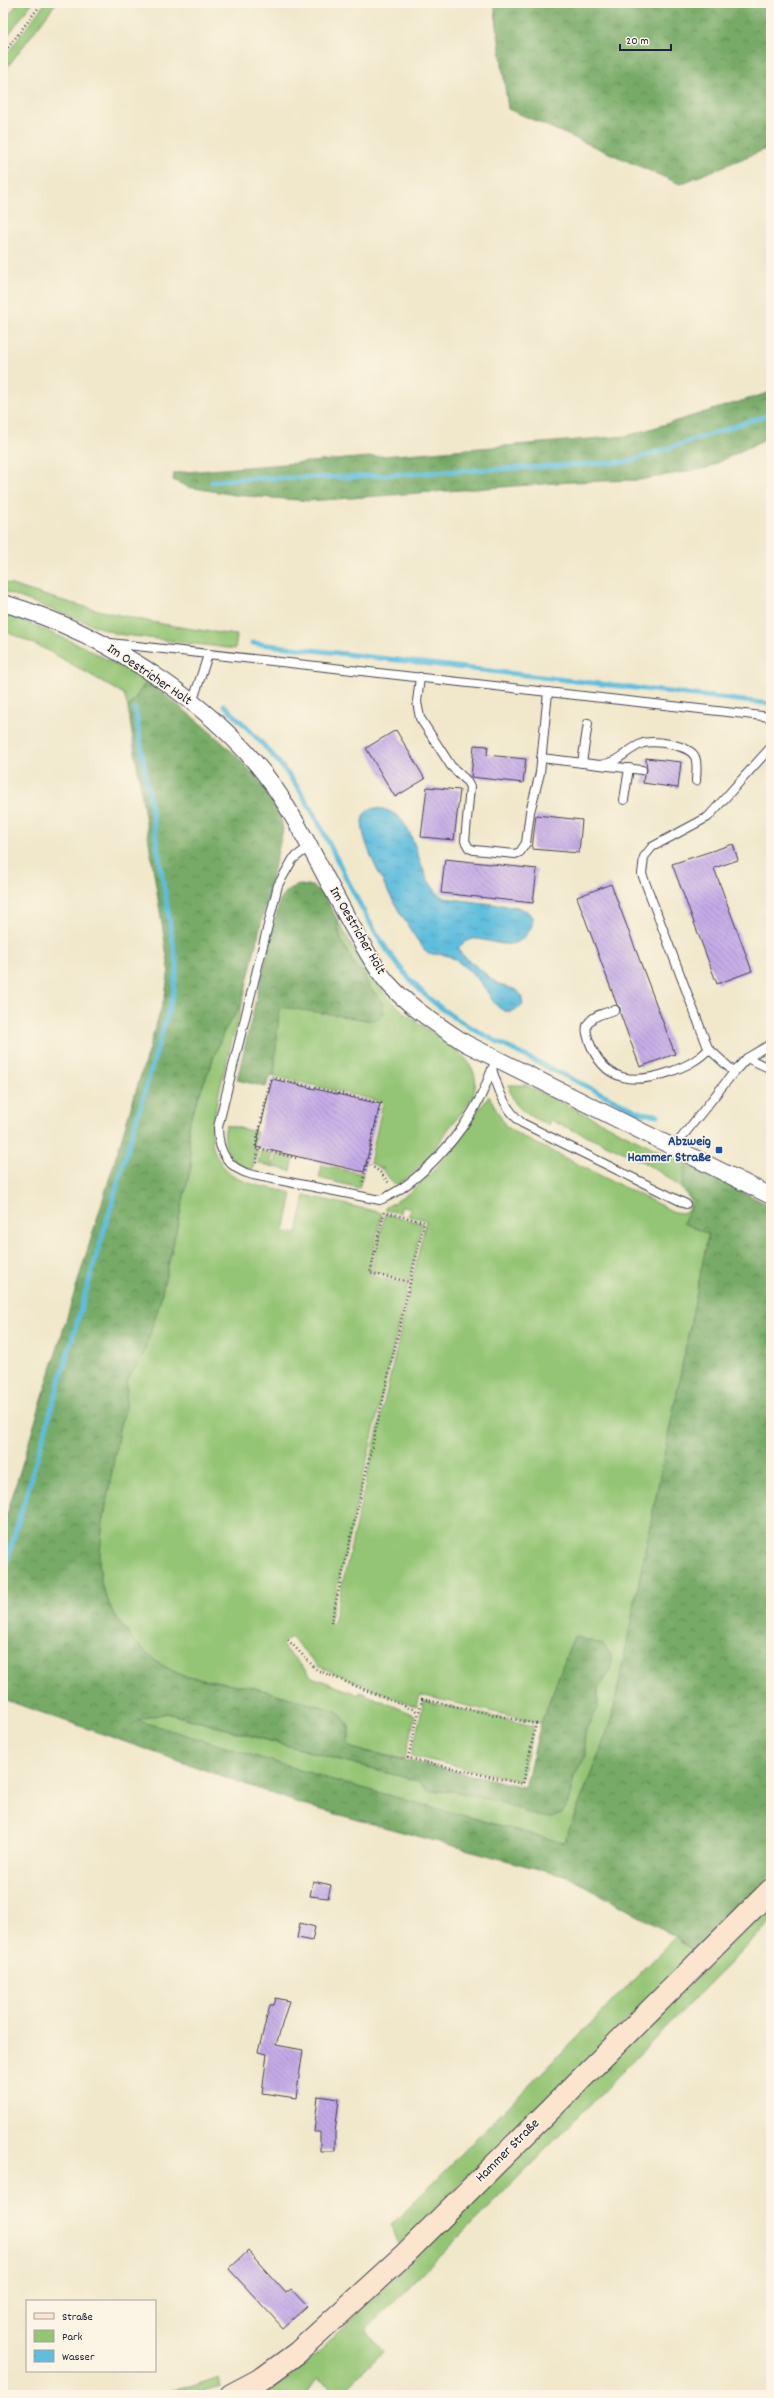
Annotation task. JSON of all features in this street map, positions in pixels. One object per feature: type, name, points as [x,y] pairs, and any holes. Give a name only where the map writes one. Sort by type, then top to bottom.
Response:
[{"type":"main road","name":"Hammer Straße","points":[[231,2395],[263,2378],[297,2353],[406,2253],[771,1890]]},
{"type":"street","name":"Im Oestricher Holt","points":[[3,602],[101,642],[147,670],[192,703],[249,756],[269,780],[310,846],[368,956],[387,982],[436,1024],[494,1064],[674,1147],[771,1196]]},
{"type":"lane","points":[[101,642],[771,717]]},
{"type":"lane","points":[[192,703],[208,655]]},
{"type":"lane","points":[[420,678],[417,702],[420,718],[451,766],[466,780],[470,787],[465,841],[469,848],[515,854],[524,848],[541,758],[548,692]]},
{"type":"lane","points":[[582,763],[588,723]]},
{"type":"lane","points":[[600,765],[617,761],[642,743],[650,742],[683,747],[691,750],[695,757],[696,781]]},
{"type":"lane","points":[[734,1072],[709,1049],[642,874],[641,866],[644,857],[652,847],[708,816],[771,747]]},
{"type":"lane","points":[[541,758],[642,770]]},
{"type":"lane","points":[[624,800],[628,768]]},
{"type":"lane","points":[[310,846],[293,859],[278,885],[218,1127],[218,1140],[223,1155],[231,1166],[242,1173],[380,1200],[398,1192],[412,1182],[431,1163],[461,1127],[480,1097],[494,1064]]},
{"type":"lane","points":[[615,1010],[592,1018],[586,1026],[586,1032],[594,1054],[601,1064],[620,1076],[641,1080],[650,1079],[699,1060],[709,1049]]},
{"type":"lane","points":[[674,1147],[747,1058],[771,1044]]},
{"type":"lane","points":[[747,1058],[771,1069]]},
{"type":"lane","points":[[494,1064],[503,1102],[511,1115],[522,1124],[686,1204]]},
{"type":"path","points":[[3,54],[42,3]]},
{"type":"path","points":[[296,1158],[255,1148],[271,1077],[381,1103],[360,1196]]},
{"type":"path","points":[[367,1163],[380,1172],[398,1192]]},
{"type":"path","points":[[331,1623],[424,1222],[381,1211],[380,1200]]},
{"type":"path","points":[[384,1212],[370,1273],[410,1282]]},
{"type":"path","points":[[288,1640],[317,1670],[418,1712]]},
{"type":"path","points":[[422,1699],[536,1724],[523,1784],[408,1758],[418,1712],[422,1699]]},
{"type":"green space","points":[[18,3],[32,3],[3,42],[3,23]]},
{"type":"green space","points":[[45,3],[56,3],[3,73],[3,59]]},
{"type":"green space","points":[[494,3],[771,3],[771,147],[680,184],[508,109]]},
{"type":"green space","points":[[771,392],[771,436],[707,468],[639,480],[571,482],[309,501],[235,495],[188,487],[173,480],[174,473],[627,436]]},
{"type":"green space","points":[[3,582],[60,600],[118,615],[177,627],[237,635],[235,649],[117,634],[3,591]]},
{"type":"green space","points":[[3,612],[82,646],[147,681],[128,708],[124,694],[47,650],[3,630]]},
{"type":"green space","points":[[147,681],[206,728],[249,769],[266,790],[278,810],[283,830],[242,1004],[224,1031],[191,1116],[188,1127],[191,1166],[158,1310],[143,1355],[127,1381],[126,1410],[120,1424],[102,1529],[99,1564],[102,1587],[113,1613],[133,1640],[158,1663],[183,1676],[251,1687],[337,1711],[348,1726],[348,1743],[351,1748],[525,1787],[541,1723],[574,1636],[604,1645],[611,1654],[612,1662],[609,1673],[598,1690],[598,1708],[586,1729],[584,1742],[586,1755],[574,1777],[568,1803],[562,1814],[551,1818],[535,1816],[504,1803],[453,1791],[428,1791],[418,1781],[167,1713],[137,1720],[336,1781],[564,1843],[611,1722],[707,1241],[708,1234],[683,1223],[693,1202],[682,1185],[686,1164],[771,1206],[771,1876],[695,1952],[676,1937],[571,1878],[307,1806],[3,1699],[3,1527],[165,996],[169,969],[128,708]]},
{"type":"green space","points":[[299,885],[313,886],[323,894],[336,917],[341,940],[356,967],[364,974],[370,989],[378,996],[383,1005],[384,1014],[379,1019],[368,1020],[282,1007],[279,1011],[274,1076],[270,1075],[266,1087],[237,1080],[280,899],[290,888]]},
{"type":"green space","points":[[336,917],[358,956],[384,992],[405,1013],[446,1042],[465,1058],[472,1067],[475,1077],[474,1092],[467,1106],[425,1162],[411,1175],[395,1185],[383,1171],[383,1167],[381,1169],[370,1162],[383,1102],[274,1076],[279,1011],[282,1006],[368,1020],[378,996],[370,989],[364,974],[356,967],[341,940]]},
{"type":"green space","points":[[242,1004],[214,1119],[212,1135],[213,1147],[218,1159],[227,1170],[240,1179],[292,1193],[284,1232],[297,1233],[305,1195],[382,1213],[369,1271],[373,1276],[408,1284],[329,1623],[333,1624],[426,1220],[409,1216],[410,1208],[401,1207],[400,1213],[385,1210],[386,1207],[418,1186],[432,1172],[456,1143],[489,1096],[505,1125],[517,1134],[674,1212],[682,1213],[688,1210],[689,1198],[678,1186],[663,1174],[625,1153],[550,1120],[548,1125],[534,1118],[522,1110],[513,1100],[509,1085],[526,1085],[686,1164],[682,1185],[689,1193],[708,1234],[707,1241],[611,1722],[564,1843],[336,1781],[136,1720],[166,1713],[418,1781],[428,1791],[453,1791],[504,1803],[535,1816],[568,1804],[574,1777],[586,1755],[584,1742],[586,1729],[599,1701],[598,1690],[609,1673],[574,1637],[541,1723],[420,1695],[417,1707],[318,1666],[291,1637],[281,1644],[312,1677],[359,1695],[360,1692],[415,1715],[405,1759],[351,1748],[348,1743],[350,1728],[337,1711],[251,1687],[183,1676],[158,1663],[133,1640],[113,1613],[102,1587],[99,1564],[102,1529],[120,1424],[126,1410],[127,1381],[158,1310],[191,1166],[188,1127],[191,1116],[224,1031]]},
{"type":"green space","points":[[226,1125],[257,1132],[253,1149],[258,1150],[252,1171],[244,1169],[238,1165],[229,1154],[225,1140]]},
{"type":"green space","points":[[261,1151],[272,1153],[270,1162],[274,1163],[276,1154],[294,1158],[291,1171],[258,1163]]},
{"type":"green space","points":[[322,1165],[363,1174],[359,1188],[319,1178]]},
{"type":"green space","points":[[385,1214],[422,1223],[409,1281],[371,1272]]},
{"type":"green space","points":[[424,1701],[534,1726],[521,1781],[411,1756]]},
{"type":"green space","points":[[771,1903],[771,1922],[366,2329],[383,2352],[340,2395],[318,2378],[306,2395],[263,2395],[280,2385],[307,2363]]},
{"type":"green space","points":[[676,1937],[695,1953],[399,2245],[391,2225]]},
{"type":"green space","points":[[220,2377],[222,2386],[189,2395],[144,2395],[191,2387]]},
{"type":"water","points":[[375,808],[390,812],[401,820],[409,832],[426,875],[433,888],[444,898],[517,907],[527,911],[532,917],[530,930],[516,943],[504,944],[471,939],[466,941],[458,948],[461,954],[498,984],[517,990],[521,995],[523,1004],[510,1011],[501,1009],[493,1001],[475,976],[457,961],[449,956],[428,954],[409,928],[397,908],[375,866],[367,846],[363,829],[363,817],[366,812]]},
{"type":"building","points":[[396,730],[425,779],[395,797],[366,748]]},
{"type":"building","points":[[474,745],[488,746],[487,755],[526,759],[523,783],[471,777]]},
{"type":"building","points":[[646,758],[681,762],[678,788],[643,783],[644,775],[647,771]]},
{"type":"building","points":[[427,787],[460,790],[454,840],[421,837]]},
{"type":"building","points":[[536,815],[582,820],[579,853],[532,849]]},
{"type":"building","points":[[733,844],[738,860],[714,868],[752,971],[717,984],[672,864]]},
{"type":"building","points":[[445,859],[537,869],[533,903],[441,893]]},
{"type":"building","points":[[611,884],[675,1054],[640,1067],[620,1013],[620,1008],[617,1005],[577,897]]},
{"type":"building","points":[[272,1079],[380,1104],[364,1172],[256,1147]]},
{"type":"building","points":[[313,1881],[331,1885],[328,1898],[310,1896]]},
{"type":"building","points":[[300,1923],[315,1927],[312,1941],[297,1938]]},
{"type":"building","points":[[276,1998],[289,2001],[276,2045],[303,2050],[296,2098],[262,2093],[267,2054],[258,2052],[270,2005],[274,2005]]},
{"type":"building","points":[[318,2096],[339,2099],[335,2132],[335,2151],[320,2151],[320,2132],[314,2132]]},
{"type":"building","points":[[248,2251],[286,2293],[291,2289],[307,2306],[283,2328],[229,2269]]},
{"type":"waterway","points":[[212,482],[234,479],[349,477],[627,462],[771,414]]},
{"type":"waterway","points":[[252,643],[771,704]]},
{"type":"waterway","points":[[224,705],[280,764],[299,790],[321,828],[372,926],[403,972],[422,992],[459,1021],[529,1058],[641,1113],[658,1115]]},
{"type":"waterway","points":[[3,1574],[173,995],[177,967],[135,709]]},
{"type":"railway","points":[[3,7],[6,3]]},
{"type":"place","name":"Abzweig Hammer Straße","points":[[719,1150]]}]
